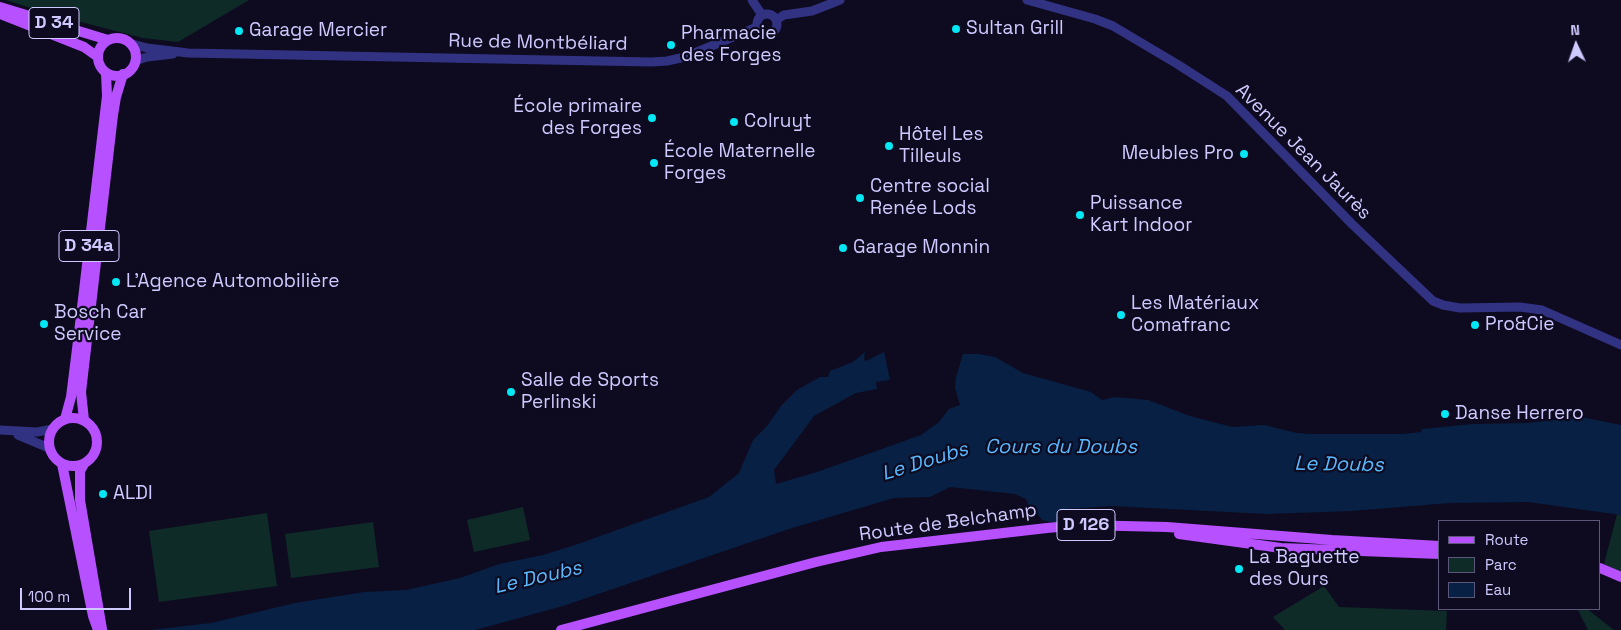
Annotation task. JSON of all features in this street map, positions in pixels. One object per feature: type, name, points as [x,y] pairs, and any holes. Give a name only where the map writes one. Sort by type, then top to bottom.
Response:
[{"type":"main road","name":"D 34","points":[[0,6],[108,40]]},
{"type":"main road","name":"D 34","points":[[0,14],[84,47],[98,57]]},
{"type":"main road","points":[[64,39],[80,31]]},
{"type":"main road","points":[[119,38],[129,43],[134,51],[135,61],[128,71],[123,74],[112,75],[106,72],[99,63],[98,57],[101,47],[108,40],[119,38]]},
{"type":"main road","name":"D 34a","points":[[65,419],[71,396],[78,342],[107,96],[106,72]]},
{"type":"main road","name":"D 34a","points":[[84,420],[81,392],[113,115],[123,74]]},
{"type":"main road","points":[[84,464],[77,467],[62,464],[56,460],[49,448],[50,435],[53,429],[65,419],[84,420],[94,429],[98,442],[95,454],[84,464],[80,471],[80,500],[100,629]]},
{"type":"main road","points":[[62,464],[92,616],[100,629]]},
{"type":"main road","name":"Route de Belchamp","points":[[561,630],[816,562],[881,547],[1047,528],[1079,525],[1167,527],[1339,541],[1438,546]]},
{"type":"main road","name":"Route de Belchamp","points":[[587,630],[826,564],[878,552],[1043,532],[1079,530],[1156,531],[1282,548],[1438,554]]},
{"type":"main road","points":[[1601,568],[1621,577]]},
{"type":"main road","points":[[1601,574],[1621,582]]},
{"type":"street","points":[[752,0],[762,14]]},
{"type":"street","points":[[776,20],[784,15],[812,11],[840,0]]},
{"type":"street","name":"Avenue Jean Jaurès","points":[[1027,0],[1113,26],[1227,96],[1423,294],[1442,305],[1460,308],[1520,306],[1542,310],[1621,345]]},
{"type":"street","points":[[762,14],[770,14],[776,20],[776,27],[769,34],[760,32],[757,27],[757,20],[762,14]]},
{"type":"street","name":"Rue de Montbéliard","points":[[188,53],[667,61],[685,57],[757,27]]},
{"type":"street","points":[[129,43],[147,48],[188,53]]},
{"type":"street","points":[[135,61],[147,57],[188,53]]},
{"type":"street","points":[[4,431],[37,432],[53,429]]},
{"type":"street","points":[[4,431],[49,448]]},
{"type":"green space","points":[[6,0],[249,0],[178,42],[143,38],[46,13]]},
{"type":"green space","points":[[523,507],[530,540],[474,552],[467,520]]},
{"type":"green space","points":[[267,513],[277,586],[159,602],[149,531]]},
{"type":"green space","points":[[1617,514],[1621,515],[1621,572],[1604,564]]},
{"type":"green space","points":[[373,522],[379,567],[291,578],[285,534]]},
{"type":"green space","points":[[1324,586],[1339,607],[1447,611],[1446,630],[1285,630],[1273,617]]},
{"type":"green space","points":[[1578,610],[1588,610],[1614,630],[1588,630]]},
{"type":"water","name":"Cours du Doubs","points":[[865,352],[864,359],[866,361],[884,352],[890,380],[876,382],[877,389],[856,393],[814,416],[774,470],[776,484],[817,472],[921,435],[939,422],[949,409],[960,405],[955,388],[956,377],[963,354],[979,354],[995,357],[1023,373],[1091,392],[1102,400],[1115,397],[1148,400],[1190,416],[1232,427],[1264,425],[1297,433],[1311,434],[1402,434],[1421,432],[1422,429],[1473,424],[1527,423],[1581,417],[1621,425],[1621,515],[1528,502],[1450,503],[1351,511],[1266,514],[1112,506],[1065,509],[1061,522],[1050,522],[1042,520],[1036,512],[1032,514],[1026,499],[1015,494],[950,487],[930,497],[894,498],[789,529],[563,606],[475,630],[150,630],[211,623],[295,603],[364,592],[406,590],[460,578],[499,564],[543,555],[578,544],[709,497],[739,473],[753,440],[797,390],[820,377],[828,377],[830,371],[853,362]]},
{"type":"place","name":"Sultan Grill","points":[[956,29]]},
{"type":"place","name":"Garage Mercier","points":[[239,31]]},
{"type":"place","name":"Pharmacie des Forges","points":[[671,45]]},
{"type":"place","name":"École primaire des Forges","points":[[652,118]]},
{"type":"place","name":"Colruyt","points":[[734,122]]},
{"type":"place","name":"Hôtel Les Tilleuls","points":[[889,146]]},
{"type":"place","name":"Meubles Pro","points":[[1244,154]]},
{"type":"place","name":"École Maternelle Forges","points":[[654,163]]},
{"type":"place","name":"Centre social Renée Lods","points":[[860,198]]},
{"type":"place","name":"Puissance Kart Indoor","points":[[1080,215]]},
{"type":"place","name":"Garage Monnin","points":[[843,248]]},
{"type":"place","name":"L'Agence Automobilière","points":[[116,282]]},
{"type":"place","name":"Les Matériaux Comafranc","points":[[1121,315]]},
{"type":"place","name":"Bosch Car Service","points":[[44,324]]},
{"type":"place","name":"Pro&Cie","points":[[1475,325]]},
{"type":"place","name":"Salle de Sports Perlinski","points":[[511,392]]},
{"type":"place","name":"Danse Herrero","points":[[1445,414]]},
{"type":"place","name":"ALDI","points":[[103,494]]},
{"type":"place","name":"La Baguette des Ours","points":[[1239,569]]},
{"type":"water label","name":"Le Doubs","points":[[925,462]]},
{"type":"water label","name":"Le Doubs","points":[[1339,465]]},
{"type":"water label","name":"Le Doubs","points":[[538,578]]}]
